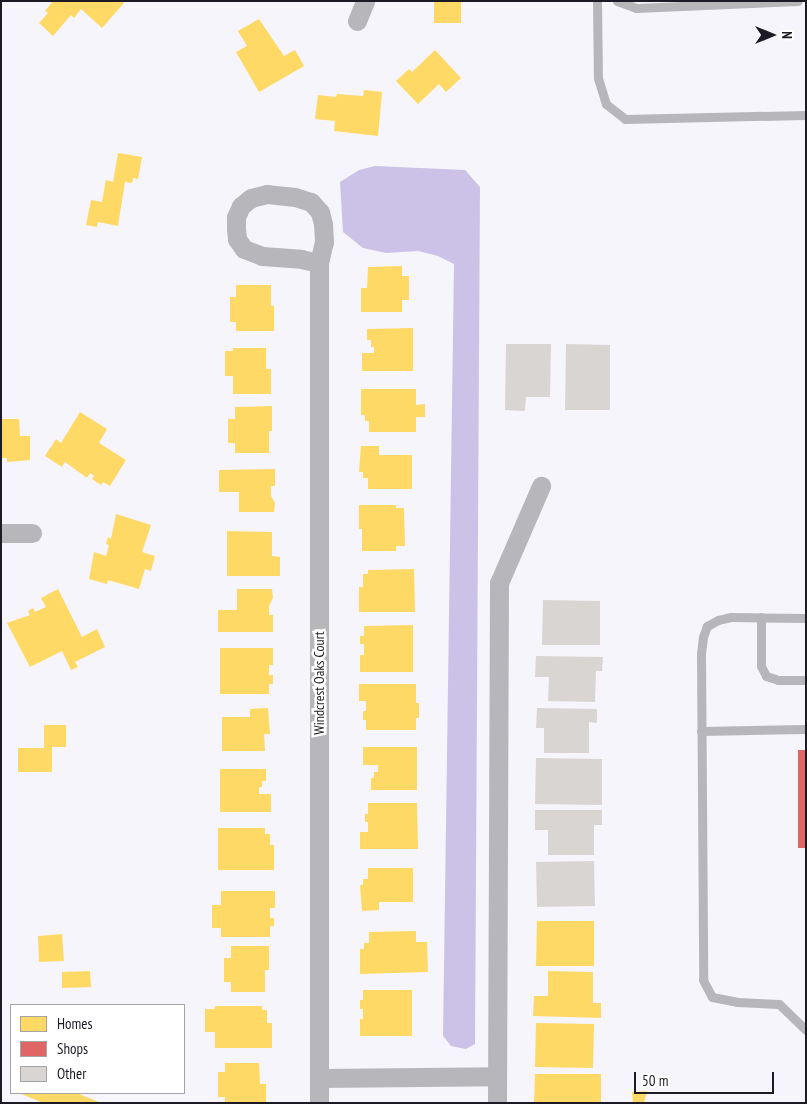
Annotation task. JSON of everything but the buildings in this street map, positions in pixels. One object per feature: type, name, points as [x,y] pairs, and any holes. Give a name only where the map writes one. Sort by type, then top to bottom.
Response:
[{"type":"street","points":[[357,21],[365,1]]},
{"type":"street","name":"Windcrest Oaks Court","points":[[319,263],[301,259],[262,256],[244,249],[237,239],[236,228],[236,217],[241,206],[251,198],[267,194],[295,197],[311,202],[320,212],[323,224],[324,242],[319,263],[319,1103]]},
{"type":"street","points":[[497,1103],[499,583],[541,486]]},
{"type":"street","points":[[1,533],[32,533]]},
{"type":"street","points":[[319,1078],[497,1076]]},
{"type":"lane","points":[[597,1],[598,78],[606,104],[625,119],[806,115]]},
{"type":"lane","points":[[618,1],[636,8],[798,1]]},
{"type":"lane","points":[[806,618],[731,617],[718,620],[707,626],[703,637],[701,654],[703,980],[712,997],[737,1002],[779,1004],[806,1030]]},
{"type":"lane","points":[[761,617],[761,666],[766,676],[778,680],[806,680]]},
{"type":"lane","points":[[701,731],[806,729]]},
{"type":"shaded area","points":[[375,166],[465,170],[480,187],[475,1044],[466,1049],[451,1046],[443,1036],[454,264],[438,256],[418,251],[386,253],[363,248],[343,232],[340,182],[359,170]]}]
